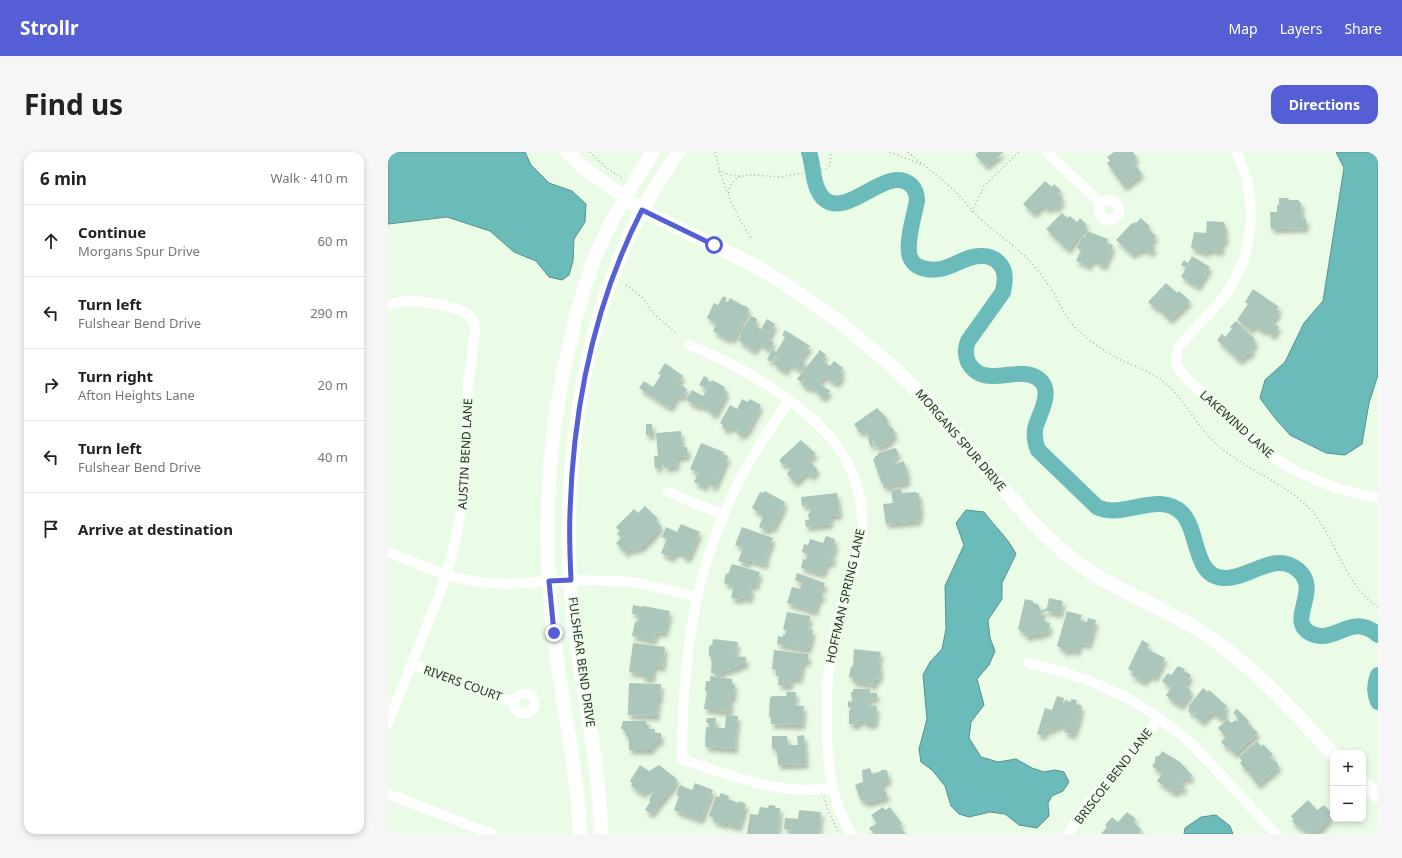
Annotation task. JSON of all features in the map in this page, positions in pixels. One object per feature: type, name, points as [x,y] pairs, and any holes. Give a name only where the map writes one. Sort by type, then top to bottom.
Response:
[{"type":"main road","name":"MORGANS SPUR DRIVE","points":[[567,152],[583,167],[642,210],[762,270],[791,288],[841,323],[886,361],[924,397],[1025,514],[1064,553],[1103,580],[1182,620],[1232,654],[1255,672],[1330,751]]},
{"type":"main road","name":"FULSHEAR BEND DRIVE","points":[[580,834],[575,777],[556,655],[549,581],[547,513],[554,419],[572,333],[584,288],[598,250],[625,198],[653,152]]},
{"type":"main road","name":"FULSHEAR BEND DRIVE","points":[[602,834],[597,773],[574,626],[571,580],[570,514],[572,466],[584,381],[596,328],[607,294],[624,248],[642,210],[678,152]]},
{"type":"main road","points":[[1366,786],[1378,796]]},
{"type":"street","points":[[1046,152],[1101,203]]},
{"type":"street","name":"LAKEWIND LANE","points":[[1236,152],[1246,178],[1251,205],[1250,230],[1245,255],[1234,280],[1226,293],[1180,346],[1177,352],[1177,366],[1184,376],[1261,447],[1278,460],[1321,482],[1351,492],[1378,498]]},
{"type":"street","name":"AUSTIN BEND LANE","points":[[388,305],[400,302],[419,302],[462,311],[474,322],[475,330],[468,384],[464,496],[458,532],[446,575],[388,723]]},
{"type":"street","name":"HOFFMAN SPRING LANE","points":[[689,345],[710,353],[764,384],[821,426],[837,445],[849,465],[858,487],[862,508],[862,528],[857,555],[831,644],[826,707],[827,737],[832,787],[838,808],[851,834]]},
{"type":"street","points":[[789,401],[747,466],[724,515],[706,564],[697,598],[685,678],[682,719],[682,759],[736,778],[781,788],[806,790],[832,787]]},
{"type":"street","points":[[668,492],[724,515]]},
{"type":"street","points":[[388,552],[446,575],[490,584],[571,580],[618,581],[640,583],[697,598]]},
{"type":"street","points":[[1028,663],[1063,672],[1092,682],[1128,698],[1159,718],[1191,743],[1276,834]]},
{"type":"street","name":"RIVERS COURT","points":[[412,664],[488,694],[514,701]]},
{"type":"street","name":"BRISCOE BEND LANE","points":[[1068,834],[1086,806],[1159,718]]},
{"type":"street","points":[[388,794],[492,834]]},
{"type":"path","points":[[590,152],[604,166],[625,180]]},
{"type":"path","points":[[715,152],[719,171],[728,195],[752,239]]},
{"type":"path","points":[[719,171],[730,175],[781,177],[826,169],[831,161],[830,152]]},
{"type":"path","points":[[890,152],[923,166]]},
{"type":"path","points":[[908,152],[923,166],[951,187],[972,212],[1031,263],[1051,289],[1070,322],[1080,333],[1114,356],[1153,376],[1170,387],[1179,397],[1199,426],[1214,441],[1239,461],[1280,485],[1307,507],[1324,531],[1351,580],[1361,592],[1378,607]]},
{"type":"path","points":[[972,212],[984,186],[1019,152]]},
{"type":"path","points":[[728,195],[731,184],[734,180],[741,176]]},
{"type":"path","points":[[626,285],[643,298],[654,314],[676,333]]},
{"type":"water","points":[[388,152],[525,152],[531,165],[549,183],[572,191],[586,204],[585,222],[574,239],[573,261],[569,275],[562,280],[549,277],[536,261],[514,252],[490,231],[447,217],[388,224]]},
{"type":"water","points":[[1336,152],[1378,152],[1378,375],[1369,403],[1362,444],[1345,455],[1326,453],[1290,435],[1260,398],[1265,380],[1285,362],[1304,323],[1323,301],[1344,168]]},
{"type":"water","points":[[966,510],[984,512],[1013,548],[1016,554],[1002,583],[1002,599],[988,620],[990,638],[995,651],[989,665],[977,679],[984,705],[971,722],[969,738],[981,757],[998,762],[1016,759],[1032,768],[1044,772],[1055,770],[1064,772],[1069,782],[1063,791],[1052,796],[1048,803],[1049,816],[1037,828],[1019,825],[1005,814],[990,812],[969,817],[959,814],[951,806],[945,786],[932,770],[921,762],[919,749],[927,719],[923,675],[930,662],[942,649],[946,629],[945,586],[964,545],[956,523]]},
{"type":"water","points":[[1216,815],[1230,826],[1233,834],[1184,834],[1185,828],[1201,817]]},
{"type":"building","points":[[978,152],[1004,152],[986,166],[975,155]]},
{"type":"building","points":[[1114,152],[1133,152],[1137,158],[1133,161],[1142,174],[1124,187],[1107,163],[1110,161],[1107,157]]},
{"type":"building","points":[[1045,181],[1052,187],[1054,184],[1061,191],[1058,194],[1063,198],[1060,201],[1062,202],[1056,209],[1052,206],[1048,210],[1043,205],[1034,214],[1023,204]]},
{"type":"building","points":[[1279,198],[1299,200],[1299,202],[1301,202],[1302,219],[1306,218],[1306,228],[1271,229],[1270,212],[1277,212]]},
{"type":"building","points":[[1062,213],[1068,218],[1070,216],[1077,222],[1080,218],[1087,225],[1068,250],[1046,229]]},
{"type":"building","points":[[1141,218],[1149,226],[1149,230],[1156,236],[1150,244],[1155,248],[1150,253],[1144,248],[1140,252],[1137,250],[1133,255],[1116,240],[1132,223],[1136,223]]},
{"type":"building","points":[[1207,221],[1224,222],[1226,236],[1225,242],[1223,241],[1222,244],[1221,252],[1209,249],[1208,253],[1191,248],[1194,232],[1206,233]]},
{"type":"building","points":[[1087,231],[1108,239],[1107,243],[1113,245],[1105,266],[1098,264],[1098,262],[1092,259],[1089,266],[1076,261],[1081,250],[1077,248],[1082,236],[1085,237]]},
{"type":"building","points":[[1192,256],[1210,267],[1198,287],[1181,277],[1186,268],[1181,265],[1184,260],[1188,263]]},
{"type":"building","points":[[1166,283],[1177,293],[1179,291],[1190,301],[1170,320],[1157,307],[1156,309],[1148,302]]},
{"type":"building","points":[[1253,289],[1279,307],[1277,309],[1279,311],[1272,322],[1279,327],[1273,336],[1266,330],[1263,331],[1254,325],[1251,330],[1237,320],[1248,304],[1245,302]]},
{"type":"building","points":[[723,296],[727,298],[725,301],[728,302],[730,298],[749,309],[733,340],[727,337],[726,339],[713,331],[717,324],[707,318],[714,303],[718,305]]},
{"type":"building","points":[[751,316],[757,320],[754,326],[761,329],[767,319],[775,324],[768,339],[774,342],[769,350],[759,343],[754,351],[738,340],[741,336],[739,335]]},
{"type":"building","points":[[1236,321],[1255,339],[1254,341],[1256,343],[1251,348],[1253,350],[1249,355],[1246,355],[1240,361],[1217,340],[1222,334],[1225,337],[1232,329],[1230,327]]},
{"type":"building","points":[[785,330],[810,346],[801,359],[805,362],[800,370],[790,364],[785,372],[773,364],[778,358],[775,356],[771,362],[767,360],[772,349],[776,352],[783,341],[785,337],[782,335]]},
{"type":"building","points":[[820,350],[826,355],[822,360],[830,366],[834,361],[843,368],[840,372],[843,375],[836,384],[824,376],[819,383],[830,391],[824,398],[816,393],[817,391],[814,388],[811,389],[808,386],[806,388],[801,384],[806,378],[801,382],[797,379]]},
{"type":"building","points":[[665,363],[683,376],[678,383],[687,389],[682,398],[678,395],[670,408],[639,388],[644,381],[653,387],[661,375],[658,374]]},
{"type":"building","points":[[704,376],[708,378],[708,381],[711,382],[712,380],[725,387],[724,389],[727,392],[715,415],[709,412],[710,410],[700,405],[699,407],[686,400],[692,390],[703,396],[707,389],[699,385]]},
{"type":"building","points":[[742,399],[748,402],[750,399],[761,405],[746,434],[743,433],[741,436],[737,434],[738,430],[730,426],[728,431],[722,427],[723,425],[720,423],[730,405],[737,409]]},
{"type":"building","points":[[877,408],[887,418],[887,425],[893,428],[895,435],[890,442],[878,448],[873,440],[874,446],[871,447],[868,439],[870,436],[863,430],[860,433],[854,424]]},
{"type":"building","points":[[646,424],[652,424],[653,435],[646,435]]},
{"type":"building","points":[[681,431],[682,447],[687,447],[688,456],[677,457],[677,466],[664,468],[664,460],[660,460],[660,468],[655,468],[654,456],[658,456],[656,433]]},
{"type":"building","points":[[801,440],[816,454],[808,460],[818,470],[811,477],[807,472],[795,483],[787,474],[791,468],[787,464],[783,465],[780,462],[780,459]]},
{"type":"building","points":[[701,443],[724,452],[723,454],[728,456],[715,487],[709,485],[712,479],[709,478],[705,487],[694,482],[698,473],[690,469]]},
{"type":"building","points":[[896,448],[899,456],[893,457],[896,464],[904,461],[908,480],[900,485],[899,483],[884,488],[873,459],[878,455],[878,453]]},
{"type":"building","points":[[901,489],[902,493],[919,493],[921,514],[919,514],[919,521],[886,524],[883,504],[893,503],[891,490]]},
{"type":"building","points":[[765,491],[785,502],[773,529],[769,527],[767,531],[759,527],[763,516],[752,508],[760,492],[763,493]]},
{"type":"building","points":[[837,493],[840,515],[830,516],[831,524],[806,527],[805,520],[809,520],[808,514],[810,513],[809,505],[802,506],[801,497]]},
{"type":"building","points":[[645,506],[658,519],[656,521],[662,527],[640,549],[637,547],[634,551],[631,548],[626,553],[616,543],[621,538],[617,534],[620,531],[616,527],[634,509],[638,513]]},
{"type":"building","points":[[681,524],[700,532],[689,557],[683,557],[683,554],[677,552],[672,558],[661,553],[667,539],[662,537],[666,527],[677,532]]},
{"type":"building","points":[[742,527],[773,538],[766,557],[765,565],[749,560],[747,564],[738,561],[743,548],[735,545]]},
{"type":"building","points":[[826,536],[835,539],[834,544],[836,545],[833,554],[831,553],[830,555],[834,557],[832,563],[827,562],[823,574],[801,568],[803,559],[806,560],[808,554],[802,552],[804,544],[808,545],[810,539],[823,543]]},
{"type":"building","points":[[732,564],[760,572],[756,586],[749,585],[748,588],[752,589],[750,598],[748,599],[741,597],[740,600],[731,598],[734,585],[724,583],[726,573],[728,574]]},
{"type":"building","points":[[797,573],[825,583],[823,590],[818,588],[817,591],[823,593],[821,599],[819,598],[815,612],[787,603],[792,587],[800,589],[802,583],[795,580]]},
{"type":"building","points":[[1049,598],[1063,601],[1060,614],[1047,611],[1041,613],[1040,616],[1045,616],[1044,622],[1050,623],[1048,633],[1042,632],[1041,635],[1031,634],[1031,637],[1024,636],[1025,633],[1018,629],[1025,599],[1038,604],[1041,611],[1047,608]]},
{"type":"building","points":[[633,605],[670,611],[665,633],[656,632],[654,641],[632,636],[635,622],[638,621],[639,615],[632,614]]},
{"type":"building","points":[[1067,611],[1082,615],[1080,620],[1087,622],[1088,618],[1096,620],[1089,645],[1080,643],[1077,652],[1069,649],[1068,652],[1057,646]]},
{"type":"building","points":[[787,612],[810,616],[808,629],[813,630],[807,650],[777,644],[778,636],[783,637],[783,634],[785,635],[786,630],[783,630]]},
{"type":"building","points":[[713,639],[738,642],[735,656],[746,657],[745,665],[739,665],[739,668],[731,668],[731,671],[723,670],[723,675],[711,673],[712,661],[711,656],[709,656],[709,646],[712,645]]},
{"type":"building","points":[[1142,640],[1149,644],[1147,649],[1165,658],[1155,678],[1149,675],[1145,682],[1131,675],[1133,672],[1128,669]]},
{"type":"building","points":[[633,643],[665,647],[663,667],[654,666],[652,679],[643,678],[643,674],[629,672]]},
{"type":"building","points":[[854,649],[881,652],[878,666],[881,666],[879,680],[875,679],[875,685],[853,682],[853,678],[849,677],[851,666],[853,667]]},
{"type":"building","points":[[774,650],[808,654],[808,662],[804,661],[800,679],[791,678],[790,686],[778,685],[779,676],[776,676],[776,669],[772,669]]},
{"type":"building","points":[[1178,666],[1185,669],[1184,671],[1191,675],[1185,686],[1190,689],[1191,693],[1181,706],[1166,695],[1171,688],[1162,681],[1168,673],[1171,675]]},
{"type":"building","points":[[710,676],[732,679],[732,684],[735,685],[733,698],[730,698],[730,712],[704,709],[707,691],[705,691],[706,681],[710,681]]},
{"type":"building","points":[[629,683],[661,684],[657,716],[628,715]]},
{"type":"building","points":[[1203,688],[1208,692],[1209,690],[1227,706],[1224,709],[1227,712],[1221,719],[1212,712],[1202,722],[1194,716],[1196,714],[1194,712],[1192,715],[1188,711],[1190,708],[1188,707]]},
{"type":"building","points":[[853,689],[870,689],[870,693],[877,693],[877,699],[870,698],[869,706],[877,706],[875,724],[865,724],[864,721],[859,720],[859,725],[849,724],[849,710],[851,710],[851,708],[848,707],[848,701],[852,702],[851,692],[853,692]]},
{"type":"building","points":[[787,692],[796,692],[795,706],[804,706],[802,725],[771,724],[771,717],[769,717],[770,697],[786,696]]},
{"type":"building","points":[[1057,696],[1064,698],[1064,704],[1065,700],[1071,702],[1071,699],[1077,700],[1076,704],[1082,706],[1073,735],[1064,732],[1066,726],[1060,724],[1059,728],[1054,726],[1052,731],[1046,729],[1044,736],[1037,734],[1045,708],[1052,710]]},
{"type":"building","points":[[1236,709],[1249,721],[1247,722],[1258,733],[1235,754],[1230,750],[1230,747],[1228,749],[1221,742],[1226,737],[1218,728],[1227,719],[1231,723],[1236,720],[1238,722],[1237,716],[1233,713]]},
{"type":"building","points":[[726,715],[738,716],[735,749],[706,747],[706,727],[709,727],[709,724],[706,722],[707,718],[716,718],[715,728],[725,728]]},
{"type":"building","points":[[623,721],[646,721],[647,725],[650,725],[647,729],[655,729],[655,733],[661,733],[661,741],[656,741],[656,745],[652,745],[652,750],[629,750],[629,738],[626,736],[625,731],[621,728]]},
{"type":"building","points":[[804,735],[806,764],[778,765],[777,749],[772,749],[772,736],[787,736],[788,745],[798,745],[797,736]]},
{"type":"building","points":[[1257,741],[1261,746],[1263,744],[1273,755],[1269,758],[1277,762],[1279,767],[1258,785],[1250,775],[1251,774],[1248,771],[1247,772],[1240,763],[1242,761],[1239,757]]},
{"type":"building","points":[[1162,751],[1180,762],[1192,775],[1189,780],[1184,778],[1181,783],[1185,786],[1182,791],[1180,789],[1174,793],[1157,781],[1162,774],[1152,766],[1155,762],[1155,757],[1160,755]]},
{"type":"building","points":[[640,765],[649,771],[659,765],[677,779],[676,783],[651,814],[645,810],[653,793],[647,789],[643,794],[631,786],[632,783],[630,781]]},
{"type":"building","points":[[870,768],[872,774],[881,770],[887,770],[889,781],[884,782],[882,785],[887,796],[886,798],[865,803],[865,800],[861,801],[855,785],[863,782],[862,770]]},
{"type":"building","points":[[695,783],[713,790],[701,820],[674,810],[679,796],[676,795],[680,785],[692,790]]},
{"type":"building","points":[[721,793],[729,796],[728,799],[746,804],[739,827],[730,825],[726,822],[726,825],[713,821],[714,818],[709,816],[716,796],[719,797]]},
{"type":"building","points":[[1308,800],[1317,810],[1324,805],[1330,812],[1327,816],[1330,819],[1315,834],[1309,834],[1298,825],[1297,826],[1292,821],[1294,820],[1291,816]]},
{"type":"building","points":[[769,805],[776,806],[775,808],[780,808],[778,834],[747,834],[750,814],[758,815],[760,807],[768,808]]},
{"type":"building","points":[[883,807],[885,810],[890,807],[902,824],[899,826],[906,834],[874,834],[869,828],[877,823],[871,815]]},
{"type":"building","points":[[799,810],[821,812],[819,834],[790,834],[791,830],[784,829],[785,818],[798,819]]},
{"type":"building","points":[[1127,812],[1136,819],[1133,822],[1141,829],[1140,834],[1101,834],[1107,827],[1105,825],[1112,817],[1118,822]]},
{"type":"waterway","points":[[809,152],[815,182],[819,193],[823,198],[833,203],[844,203],[890,181],[901,180],[911,185],[916,193],[917,201],[910,234],[909,253],[917,266],[931,270],[940,269],[975,256],[992,258],[1002,266],[1005,281],[1003,292],[968,341],[966,347],[968,362],[975,371],[983,375],[993,376],[1023,374],[1032,375],[1040,380],[1046,391],[1044,404],[1035,429],[1035,440],[1038,450],[1097,507],[1107,510],[1118,510],[1152,504],[1162,504],[1173,507],[1182,513],[1187,521],[1201,561],[1206,569],[1213,575],[1223,578],[1232,577],[1242,575],[1270,564],[1280,563],[1289,565],[1298,570],[1304,578],[1307,586],[1301,620],[1304,627],[1310,633],[1319,636],[1327,635],[1351,627],[1360,626],[1378,635]]},
{"type":"waterway","points":[[1378,675],[1375,689],[1378,702]]},
{"type":"route","points":[[554,633],[549,581],[571,580],[570,514],[572,466],[579,406],[596,328],[624,248],[642,210],[714,245]]}]
